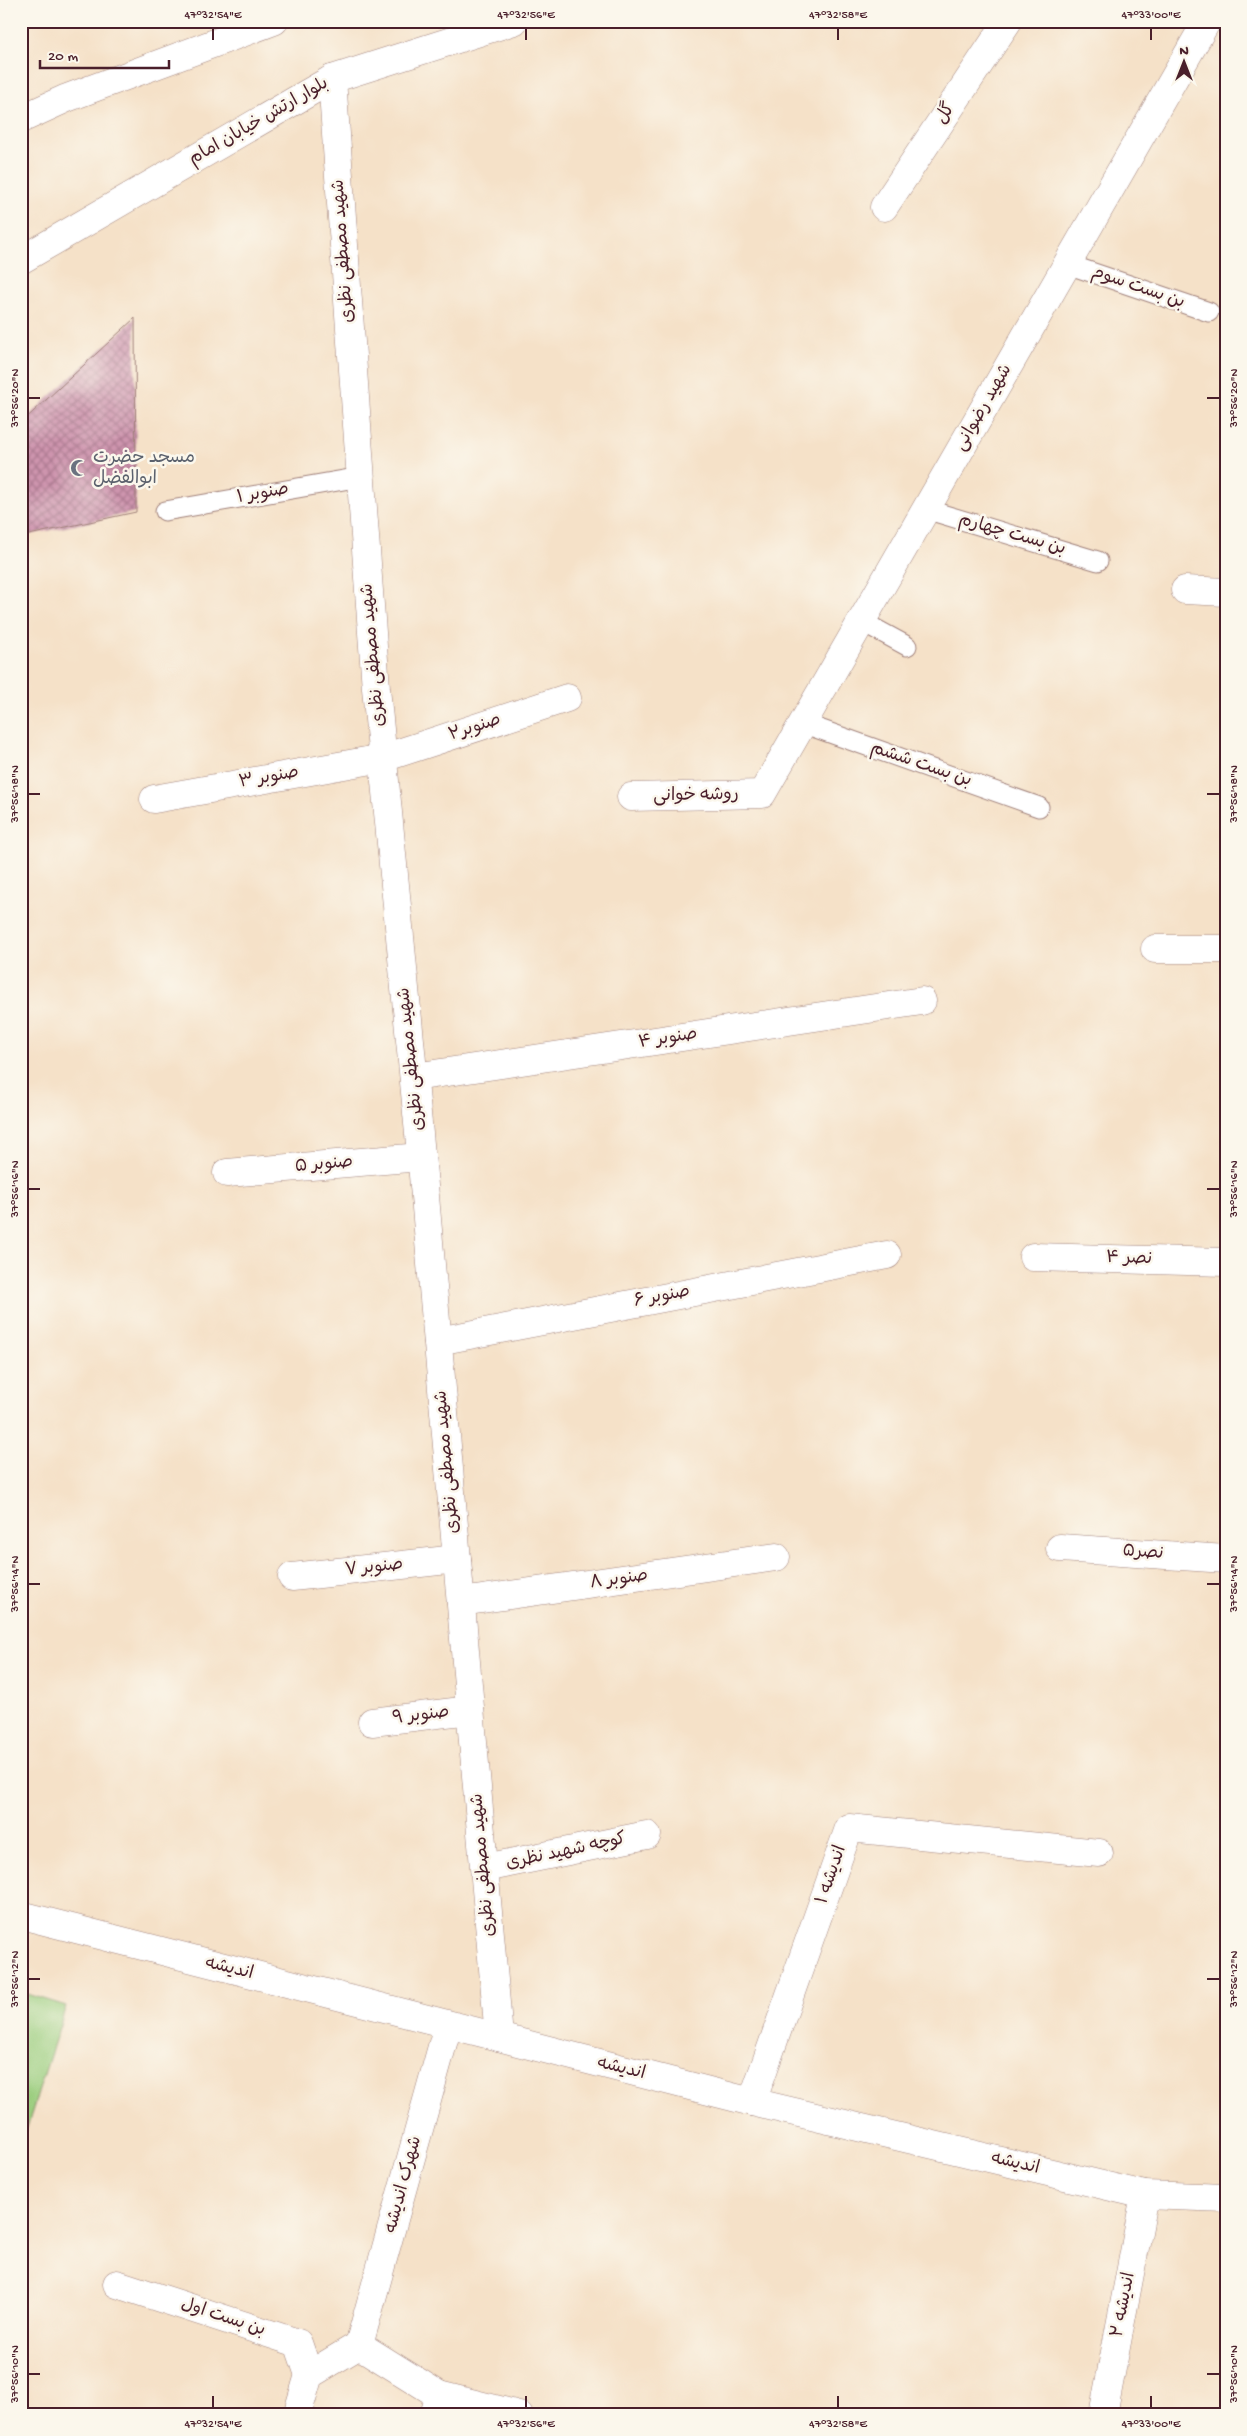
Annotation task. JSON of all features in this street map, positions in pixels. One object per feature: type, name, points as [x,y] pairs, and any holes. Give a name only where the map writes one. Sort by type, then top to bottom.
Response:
[{"type":"street","points":[[21,119],[67,98],[274,21]]},
{"type":"street","name":"بلوار ارتش خیابان امام","points":[[21,260],[332,79],[514,21]]},
{"type":"street","name":"گل","points":[[884,207],[1008,21]]},
{"type":"street","name":"شهید رضوانی","points":[[762,794],[1207,21]]},
{"type":"street","name":"شهید مصطفی نظری","points":[[332,79],[383,758],[438,1341],[499,2038]]},
{"type":"street","points":[[1185,590],[1226,592]]},
{"type":"street","name":"صنوبر۲","points":[[383,758],[567,698]]},
{"type":"street","name":"صنوبر ۳","points":[[154,799],[383,758]]},
{"type":"street","name":"روشه خوانی","points":[[631,797],[762,794]]},
{"type":"street","points":[[1155,949],[1226,949]]},
{"type":"street","name":"صنوبر ۴","points":[[414,1078],[922,1001]]},
{"type":"street","name":"صنوبر ۵","points":[[227,1174],[421,1157]]},
{"type":"street","name":"صنوبر ۶","points":[[438,1341],[887,1254]]},
{"type":"street","name":"نصر ۴","points":[[1033,1257],[1226,1262]]},
{"type":"street","name":"نصر۵","points":[[1060,1548],[1226,1558]]},
{"type":"street","name":"صنوبر ۸","points":[[461,1602],[776,1557]]},
{"type":"street","name":"صنوبر ۷","points":[[292,1577],[457,1559]]},
{"type":"street","name":"صنوبر ۹","points":[[372,1722],[470,1710]]},
{"type":"street","name":"اندیشه ۱","points":[[752,2102],[849,1828],[1099,1853]]},
{"type":"street","name":"کوچه شهید نظری","points":[[484,1868],[647,1835]]},
{"type":"street","name":"اندیشه","points":[[21,1915],[752,2102],[1144,2195],[1226,2198]]},
{"type":"street","name":"شهرک اندیشه","points":[[360,2345],[448,2025]]},
{"type":"street","name":"اندیشه ۲","points":[[1103,2415],[1144,2195]]},
{"type":"street","name":"بن بست اول","points":[[117,2284],[298,2342],[309,2374]]},
{"type":"street","points":[[297,2415],[309,2374],[360,2345],[436,2405],[519,2415]]},
{"type":"lane","name":"بن بست سوم","points":[[1067,264],[1209,312]]},
{"type":"lane","name":"صنوبر ۱","points":[[165,512],[361,477]]},
{"type":"lane","name":"بن بست چهارم","points":[[926,509],[1098,560]]},
{"type":"lane","points":[[861,621],[907,646]]},
{"type":"lane","name":"بن بست ششم","points":[[802,723],[1039,807]]},
{"type":"green space","points":[[21,1992],[66,2006],[21,2146]]},
{"type":"building","name":"مسجد حضرت ابوالفضل","points":[[135,318],[136,512],[24,536],[21,542],[21,423]]},
{"type":"place","name":"مسجد حضرت ابوالفضل","points":[[79,468]]}]
